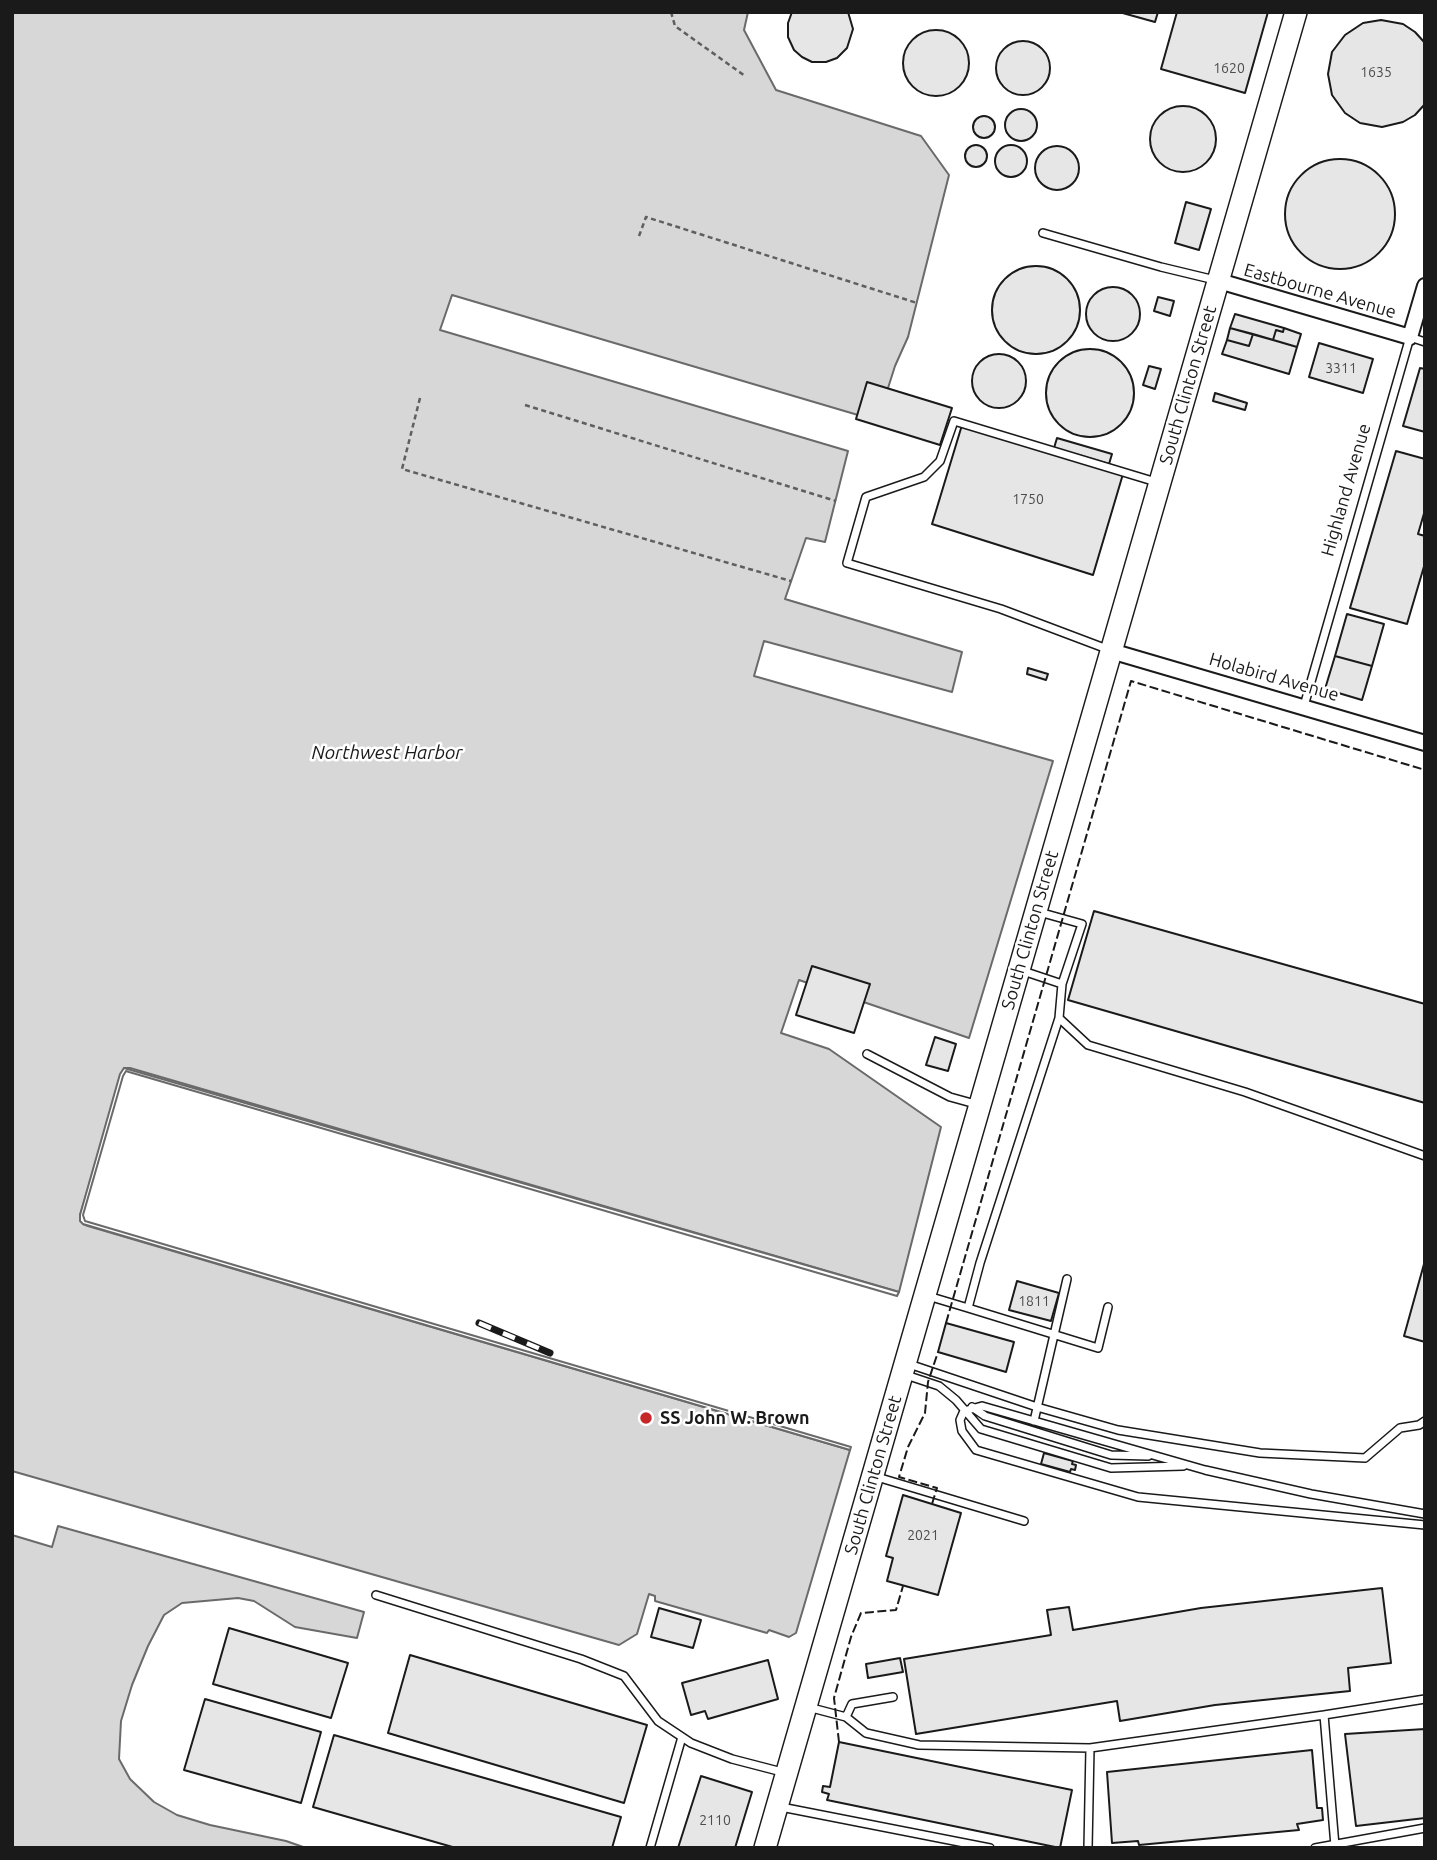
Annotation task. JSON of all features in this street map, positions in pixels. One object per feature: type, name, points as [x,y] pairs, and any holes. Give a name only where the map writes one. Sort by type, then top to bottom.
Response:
[{"type":"main road","name":"South Clinton Street","points":[[765,1848],[1296,12]]},
{"type":"street","name":"Eastbourne Avenue","points":[[1219,281],[1410,337]]},
{"type":"street","name":"Highland Avenue","points":[[1410,337],[1425,286]]},
{"type":"street","name":"Holabird Avenue","points":[[1111,651],[1425,743]]},
{"type":"lane","points":[[1043,233],[1219,281]]},
{"type":"lane","points":[[1410,337],[1425,342]]},
{"type":"lane","name":"Highland Avenue","points":[[1304,706],[1410,337]]},
{"type":"lane","points":[[1111,651],[1001,609],[847,563],[866,497],[924,477],[940,461],[954,421],[1160,483]]},
{"type":"lane","points":[[968,1308],[1059,1018],[1062,984],[1082,924],[1036,910]]},
{"type":"lane","points":[[1019,970],[1062,984]]},
{"type":"lane","points":[[1059,1018],[1088,1045],[1245,1092],[1425,1156]]},
{"type":"lane","points":[[867,1054],[950,1097],[980,1105]]},
{"type":"lane","points":[[1034,1421],[1067,1279]]},
{"type":"lane","points":[[925,1294],[1098,1348],[1108,1307]]},
{"type":"lane","points":[[903,1368],[1118,1430],[1260,1454],[1365,1458],[1400,1428],[1419,1425],[1425,1421]]},
{"type":"lane","points":[[903,1368],[939,1386],[956,1400],[981,1429],[1111,1468],[1192,1466]]},
{"type":"lane","points":[[1425,1514],[1311,1494],[1192,1466],[982,1406],[964,1411],[960,1420],[962,1431],[976,1450],[1138,1497],[1425,1525]]},
{"type":"lane","points":[[972,1407],[985,1416],[1111,1455],[1158,1457]]},
{"type":"lane","points":[[873,1476],[1024,1521]]},
{"type":"lane","points":[[376,1595],[580,1659],[624,1676],[658,1721],[691,1743],[732,1759],[786,1773]]},
{"type":"lane","points":[[846,1717],[852,1704],[893,1697]]},
{"type":"lane","points":[[806,1706],[846,1717],[866,1733],[919,1745],[1090,1748],[1425,1699]]},
{"type":"lane","points":[[1324,1715],[1335,1846]]},
{"type":"lane","points":[[650,1848],[682,1737]]},
{"type":"lane","points":[[1088,1848],[1090,1748]]},
{"type":"lane","points":[[777,1806],[974,1847],[990,1848]]},
{"type":"lane","points":[[1315,1848],[1425,1828]]},
{"type":"path","points":[[671,12],[675,26],[745,76]]},
{"type":"path","points":[[639,236],[646,217],[917,303]]},
{"type":"path","points":[[420,398],[402,469],[791,582]]},
{"type":"path","points":[[525,405],[836,501]]},
{"type":"water","name":"Northwest Harbor","points":[[12,12],[748,12],[744,30],[776,90],[921,136],[949,175],[908,337],[888,388],[868,390],[858,415],[452,295],[440,330],[848,451],[825,542],[806,538],[785,599],[962,652],[952,692],[764,641],[754,676],[1053,761],[969,1038],[799,980],[781,1033],[829,1049],[941,1127],[899,1292],[130,1068],[124,1068],[80,1215],[83,1224],[88,1226],[850,1450],[796,1633],[789,1637],[655,1601],[655,1596],[649,1594],[637,1634],[619,1645],[12,1471]]},
{"type":"water","points":[[58,1526],[364,1612],[357,1638],[295,1627],[254,1601],[238,1598],[182,1603],[164,1615],[132,1685],[121,1721],[119,1759],[130,1779],[154,1802],[177,1815],[210,1825],[286,1841],[306,1848],[12,1848],[12,1535],[52,1547]]},
{"type":"pier","points":[[124,1068],[899,1292],[897,1296],[126,1071],[123,1076],[83,1215],[85,1221],[851,1447],[850,1450],[83,1224],[80,1215],[120,1074]]},
{"type":"building","points":[[792,12],[848,12],[853,29],[847,48],[837,58],[826,62],[812,62],[802,57],[794,50],[788,37],[788,23]]},
{"type":"building","points":[[1119,12],[1158,12],[1155,22]]},
{"type":"building","points":[[1177,12],[1268,12],[1245,93],[1161,69]]},
{"type":"building","points":[[1381,20],[1403,24],[1425,43],[1425,104],[1415,115],[1403,122],[1382,127],[1360,123],[1345,113],[1332,95],[1328,74],[1332,52],[1345,35],[1363,23]]},
{"type":"building","points":[[936,30],[949,32],[959,40],[967,50],[967,76],[959,86],[949,94],[936,96],[923,94],[913,86],[905,76],[903,63],[905,50],[913,40],[923,32]]},
{"type":"building","points":[[1023,41],[1042,49],[1050,68],[1042,87],[1023,95],[1004,87],[996,68],[1004,49]]},
{"type":"building","points":[[1183,106],[1196,109],[1206,116],[1213,126],[1216,139],[1213,152],[1206,162],[1196,169],[1183,172],[1170,169],[1160,162],[1153,152],[1150,139],[1153,126],[1160,116],[1170,109]]},
{"type":"building","points":[[1021,109],[1032,114],[1037,125],[1032,136],[1021,141],[1010,136],[1005,125],[1010,114]]},
{"type":"building","points":[[984,116],[992,119],[995,127],[992,135],[984,138],[976,135],[973,127],[976,119]]},
{"type":"building","points":[[976,145],[984,148],[987,156],[984,164],[976,167],[968,164],[965,156],[968,148]]},
{"type":"building","points":[[1011,145],[1022,150],[1027,161],[1022,172],[1011,177],[1000,172],[995,161],[1000,150]]},
{"type":"building","points":[[1057,146],[1066,147],[1073,152],[1078,159],[1078,177],[1073,184],[1066,189],[1057,190],[1048,189],[1041,184],[1036,177],[1035,168],[1036,159],[1041,152],[1048,147]]},
{"type":"building","points":[[1340,159],[1361,163],[1379,175],[1391,193],[1395,214],[1391,235],[1379,253],[1361,265],[1340,269],[1319,265],[1301,253],[1289,235],[1285,214],[1289,193],[1301,175],[1319,163]]},
{"type":"building","points":[[1186,202],[1211,209],[1199,250],[1175,243]]},
{"type":"building","points":[[1036,266],[1053,269],[1067,279],[1077,293],[1080,310],[1077,327],[1067,341],[1053,351],[1036,354],[1019,351],[1005,341],[995,327],[992,310],[995,293],[1005,279],[1019,269]]},
{"type":"building","points":[[1113,287],[1132,295],[1140,314],[1132,333],[1113,341],[1094,333],[1086,314],[1094,295]]},
{"type":"building","points":[[1158,297],[1174,301],[1170,316],[1154,311]]},
{"type":"building","points":[[1235,314],[1284,328],[1283,332],[1276,330],[1273,340],[1230,328]]},
{"type":"building","points":[[1230,328],[1253,334],[1249,346],[1227,340]]},
{"type":"building","points":[[1284,328],[1301,334],[1297,347],[1273,340],[1276,330],[1283,332]]},
{"type":"building","points":[[1253,334],[1297,347],[1289,374],[1222,354],[1227,340],[1249,346]]},
{"type":"building","points":[[1319,343],[1373,359],[1363,393],[1309,377]]},
{"type":"building","points":[[1090,349],[1107,352],[1121,362],[1131,376],[1134,393],[1131,410],[1121,424],[1107,434],[1090,437],[1073,434],[1059,424],[1049,410],[1046,393],[1049,376],[1059,362],[1073,352]]},
{"type":"building","points":[[999,354],[1018,362],[1026,381],[1018,400],[999,408],[980,400],[972,381],[980,362]]},
{"type":"building","points":[[1149,366],[1161,369],[1155,389],[1143,385]]},
{"type":"building","points":[[1420,368],[1425,369],[1425,432],[1403,426]]},
{"type":"building","points":[[867,382],[952,408],[940,445],[856,419]]},
{"type":"building","points":[[1215,393],[1247,403],[1245,410],[1213,401]]},
{"type":"building","points":[[962,425],[1123,474],[1093,575],[932,524]]},
{"type":"building","points":[[1057,438],[1112,454],[1109,464],[1054,448]]},
{"type":"building","points":[[1396,451],[1425,459],[1425,510],[1418,534],[1425,536],[1425,563],[1407,624],[1350,608]]},
{"type":"building","points":[[1347,614],[1384,624],[1372,666],[1335,656]]},
{"type":"building","points":[[1335,656],[1372,666],[1362,700],[1325,689]]},
{"type":"building","points":[[1028,668],[1048,674],[1046,680],[1027,674]]},
{"type":"building","points":[[1094,911],[1425,1004],[1425,1103],[1068,1000]]},
{"type":"building","points":[[812,966],[870,984],[854,1033],[796,1015]]},
{"type":"building","points":[[935,1037],[956,1044],[948,1071],[926,1065]]},
{"type":"building","points":[[1425,1264],[1425,1342],[1404,1336]]},
{"type":"building","points":[[1017,1281],[1059,1293],[1051,1321],[1009,1310]]},
{"type":"building","points":[[946,1323],[1014,1342],[1006,1372],[938,1352]]},
{"type":"building","points":[[1044,1453],[1073,1461],[1075,1470],[1071,1469],[1070,1472],[1041,1464]]},
{"type":"building","points":[[903,1495],[961,1513],[938,1595],[887,1581],[893,1558],[886,1556]]},
{"type":"building","points":[[1382,1588],[1391,1663],[1348,1668],[1350,1691],[1215,1705],[1120,1721],[1117,1701],[916,1734],[904,1659],[1051,1635],[1047,1610],[1069,1607],[1073,1630],[1201,1608]]},
{"type":"building","points":[[659,1608],[701,1620],[693,1648],[651,1637]]},
{"type":"building","points":[[229,1628],[348,1663],[331,1718],[213,1684]]},
{"type":"building","points":[[410,1655],[647,1725],[624,1803],[388,1733]]},
{"type":"building","points":[[900,1658],[903,1672],[868,1678],[866,1664]]},
{"type":"building","points":[[768,1660],[778,1699],[708,1719],[705,1711],[691,1715],[682,1683]]},
{"type":"building","points":[[205,1699],[321,1732],[301,1803],[184,1770]]},
{"type":"building","points":[[1425,1729],[1425,1818],[1356,1826],[1345,1734]]},
{"type":"building","points":[[334,1735],[621,1817],[612,1848],[456,1848],[313,1807]]},
{"type":"building","points":[[839,1742],[1072,1790],[1060,1848],[827,1800],[829,1794],[822,1792],[823,1786],[830,1787]]},
{"type":"building","points":[[1312,1750],[1317,1808],[1322,1808],[1323,1820],[1297,1824],[1299,1830],[1139,1845],[1138,1841],[1112,1843],[1107,1772]]},
{"type":"building","points":[[701,1776],[752,1792],[735,1848],[678,1848]]},
{"type":"railway","points":[[479,1323],[550,1353]]},
{"type":"fence","points":[[946,1323],[1131,681],[1425,770]]},
{"type":"fence","points":[[932,1504],[937,1488],[899,1477],[908,1447],[925,1413],[928,1382],[938,1352]]},
{"type":"fence","points":[[839,1742],[834,1698],[851,1637],[861,1613],[896,1610],[903,1586]]},
{"type":"place","name":"SS John W. Brown","points":[[646,1418]]}]
